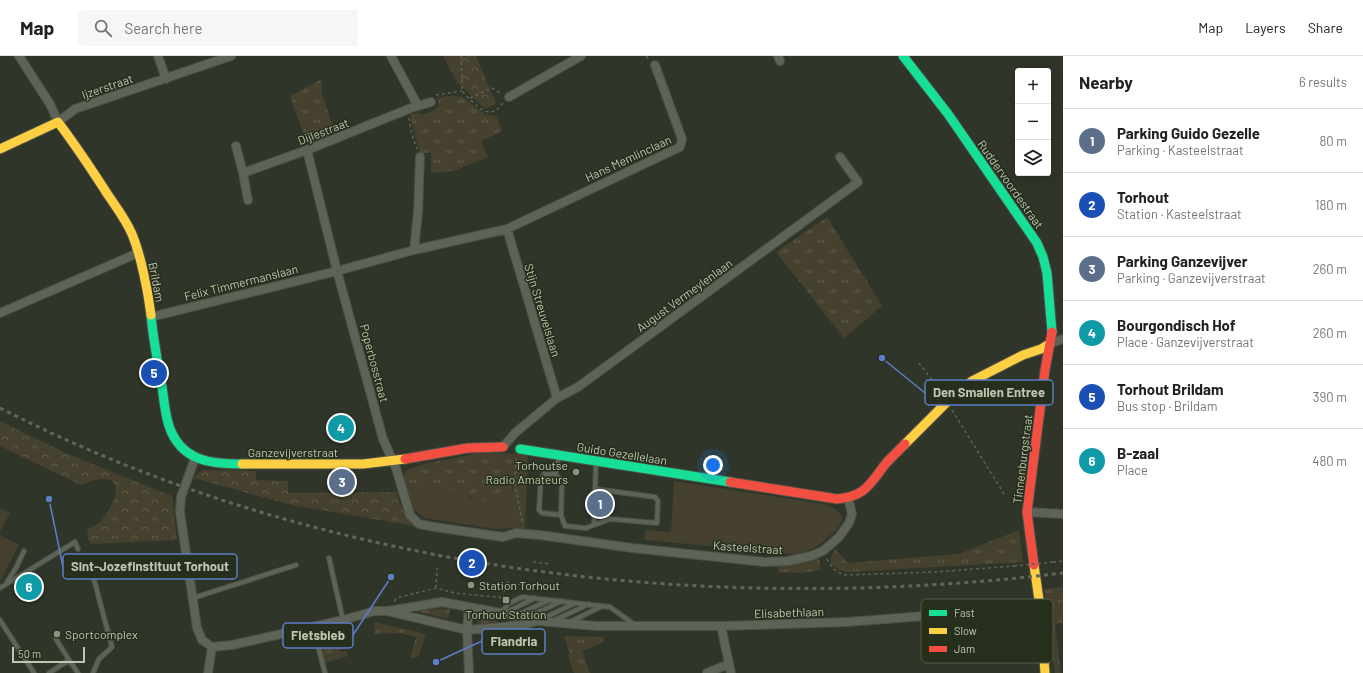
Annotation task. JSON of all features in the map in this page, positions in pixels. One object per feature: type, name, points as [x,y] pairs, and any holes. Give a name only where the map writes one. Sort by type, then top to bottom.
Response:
[{"type":"street","points":[[0,149],[58,122],[50,104],[19,56]]},
{"type":"street","points":[[158,56],[166,79]]},
{"type":"street","name":"Ijzerstraat","points":[[58,122],[75,109],[231,56]]},
{"type":"street","points":[[391,56],[412,108]]},
{"type":"street","points":[[509,97],[581,56]]},
{"type":"street","name":"Ruddervoordestraat","points":[[903,56],[948,114],[1037,243],[1043,257],[1047,274],[1052,330],[1049,344]]},
{"type":"street","name":"Hans Memlinclaan","points":[[507,229],[680,147],[682,139],[655,65]]},
{"type":"street","name":"Dijlestraat","points":[[243,173],[431,102]]},
{"type":"street","name":"Brildam","points":[[58,122],[82,154],[132,234],[149,300],[153,336],[169,425],[172,435],[178,443],[184,450],[195,458]]},
{"type":"street","points":[[236,146],[248,200]]},
{"type":"street","name":"Poperbosstraat","points":[[306,150],[383,439],[392,461]]},
{"type":"street","points":[[414,250],[418,212],[420,157]]},
{"type":"street","name":"August Vermeylenlaan","points":[[503,447],[515,433],[557,398],[578,387],[858,182],[840,157]]},
{"type":"street","points":[[337,270],[414,250],[507,229]]},
{"type":"street","name":"Stijn Streuvelslaan","points":[[507,229],[557,398]]},
{"type":"street","points":[[0,313],[138,253]]},
{"type":"street","name":"Felix Timmermanslaan","points":[[151,317],[337,270]]},
{"type":"street","points":[[848,498],[859,494],[869,486],[888,461],[947,402],[972,381],[1023,355],[1041,350],[1049,344],[1063,339]]},
{"type":"street","name":"Tinnenburgstraat","points":[[1039,599],[1027,512],[1049,344]]},
{"type":"street","name":"Guido Gezellelaan","points":[[392,461],[468,448],[503,447],[837,499],[848,498]]},
{"type":"street","points":[[195,458],[186,481],[180,504],[181,527],[192,598],[197,628],[202,640],[212,647],[232,645],[343,620],[375,611],[388,611]]},
{"type":"street","name":"Ganzevijverstraat","points":[[195,458],[219,464],[363,464],[392,461]]},
{"type":"street","name":"Kasteelstraat","points":[[392,461],[396,468],[410,516],[419,524],[503,537],[516,533],[632,548],[765,562],[799,560],[823,551],[839,537],[849,523],[852,514],[848,498]]},
{"type":"street","points":[[1027,512],[1063,514]]},
{"type":"street","name":"Elisabethlaan","points":[[388,611],[442,602],[538,621],[597,626],[721,626],[847,622],[921,616]]},
{"type":"street","points":[[469,607],[469,673]]},
{"type":"street","name":"Elisabethlaan","points":[[388,611],[468,630],[523,625],[538,621]]},
{"type":"street","points":[[721,626],[731,673]]},
{"type":"street","points":[[208,673],[212,647]]},
{"type":"street","name":"Tinnenburgstraat","points":[[1044,663],[1045,673]]},
{"type":"street","points":[[707,673],[729,664]]},
{"type":"lane","points":[[559,456],[556,472],[544,474],[541,479],[539,510],[542,513],[561,515]]},
{"type":"lane","points":[[594,525],[596,461]]},
{"type":"lane","points":[[553,473],[562,480],[561,515],[565,526],[586,528],[610,519],[657,523],[658,501],[654,497],[595,488]]},
{"type":"lane","points":[[2,587],[74,542],[78,549]]},
{"type":"lane","points":[[2,587],[16,568],[24,551]]},
{"type":"lane","points":[[329,558],[343,620]]},
{"type":"lane","points":[[192,598],[296,565]]},
{"type":"lane","points":[[89,567],[92,572],[112,647],[99,659],[93,673]]},
{"type":"lane","points":[[503,613],[508,604],[522,597],[535,598],[610,607],[635,626]]},
{"type":"lane","points":[[503,613],[535,598]]},
{"type":"lane","points":[[515,616],[549,600]]},
{"type":"lane","points":[[526,618],[562,601]]},
{"type":"lane","points":[[538,621],[576,603]]},
{"type":"lane","points":[[552,622],[589,604]]},
{"type":"lane","points":[[568,623],[602,606]]},
{"type":"lane","points":[[0,620],[34,673]]},
{"type":"lane","points":[[313,626],[325,673]]},
{"type":"lane","points":[[56,639],[78,673]]},
{"type":"lane","points":[[49,673],[69,660]]},
{"type":"path","points":[[461,56],[462,91],[482,110],[493,112],[499,109],[509,97],[492,88],[470,98]]},
{"type":"path","points":[[431,102],[437,95],[462,91]]},
{"type":"path","points":[[412,108],[412,135],[420,157]]},
{"type":"path","points":[[920,363],[947,402],[1006,498]]},
{"type":"path","points":[[520,449],[517,454],[515,464],[515,486],[522,517],[523,534]]},
{"type":"path","points":[[823,551],[830,566],[834,570],[839,573],[846,574],[935,572],[1063,561]]},
{"type":"path","points":[[533,562],[551,564]]},
{"type":"path","points":[[436,588],[437,568]]},
{"type":"path","points":[[388,611],[397,598],[436,588],[455,593],[503,598],[506,582],[530,586]]},
{"type":"green space","points":[[443,56],[457,56],[457,82]]},
{"type":"green space","points":[[457,56],[476,56],[496,103],[485,109],[457,82]]},
{"type":"green space","points":[[322,79],[322,94],[335,132],[307,144],[290,96]]},
{"type":"green space","points":[[449,96],[462,97],[485,114],[496,116],[502,131],[481,141],[488,157],[453,171],[431,173],[431,153],[420,153],[410,114],[419,113],[423,115],[435,110],[439,106],[437,98]]},
{"type":"green space","points":[[827,217],[882,306],[844,338],[776,252]]},
{"type":"green space","points":[[0,421],[70,455],[172,496],[177,540],[91,544],[87,537],[88,529],[99,523],[110,508],[116,488],[114,483],[106,479],[102,479],[81,485],[0,446]]},
{"type":"green space","points":[[479,453],[516,454],[512,474],[513,495],[509,498],[497,493],[481,502],[470,496],[413,489],[409,494],[403,478],[407,470],[424,464]]},
{"type":"green space","points":[[516,454],[528,456],[525,528],[496,529],[424,518],[413,509],[409,494],[413,489],[419,487],[437,487],[481,502],[497,493],[508,496],[509,498],[513,495],[512,474]]},
{"type":"green space","points":[[204,470],[256,471],[256,480],[288,481],[288,493],[397,492],[403,510],[414,526],[292,505],[193,478]]},
{"type":"green space","points":[[674,481],[823,504],[839,512],[842,518],[841,523],[822,543],[810,550],[796,554],[644,540],[646,530],[671,532]]},
{"type":"green space","points":[[0,508],[10,513],[0,532]]},
{"type":"green space","points":[[1019,530],[1023,562],[847,572],[839,570],[831,564],[831,557],[835,549],[848,563],[959,554]]},
{"type":"green space","points":[[0,535],[19,545],[0,581]]},
{"type":"green space","points":[[818,557],[820,570],[802,573],[778,572],[778,564],[798,563]]},
{"type":"green space","points":[[1063,587],[1063,623],[1055,624],[1061,673],[1055,673],[1053,658],[1053,599],[1045,599],[1044,589]]},
{"type":"green space","points":[[450,609],[448,619],[415,611],[415,610]]},
{"type":"green space","points":[[477,613],[497,617],[496,623],[477,624]]},
{"type":"green space","points":[[374,622],[426,634],[418,657],[410,658],[416,637],[401,633],[375,634]]},
{"type":"green space","points":[[337,636],[341,652],[346,651],[348,656],[325,663],[320,641]]},
{"type":"green space","points":[[564,636],[604,637],[602,643],[582,651],[590,673],[574,673]]},
{"type":"railway","points":[[0,408],[124,464],[252,509],[384,544],[519,568],[655,583],[792,589],[928,585],[1063,573]]},
{"type":"traffic: fast","points":[[903,56],[948,114],[1037,243],[1043,257],[1047,273],[1052,332]]},
{"type":"traffic: fast","points":[[151,315],[166,412],[169,426],[174,438],[181,447],[198,458],[219,463],[242,464]]},
{"type":"traffic: fast","points":[[520,449],[730,482]]},
{"type":"traffic: slow","points":[[0,149],[58,122],[90,167],[130,229],[141,263],[151,315]]},
{"type":"traffic: slow","points":[[905,444],[948,401],[972,381],[1023,355],[1041,349],[1049,344]]},
{"type":"traffic: slow","points":[[242,464],[363,464],[405,459]]},
{"type":"traffic: slow","points":[[1034,565],[1039,599]]},
{"type":"traffic: slow","points":[[1044,663],[1045,673]]},
{"type":"traffic: jam","points":[[1034,565],[1027,512],[1045,370],[1052,332]]},
{"type":"traffic: jam","points":[[730,482],[837,499],[847,497],[862,492],[872,482],[887,462],[905,444]]},
{"type":"traffic: jam","points":[[405,459],[468,448],[503,447]]},
{"type":"place","name":"Den Smallen Entree","points":[[882,358]]},
{"type":"place","name":"Torhout Brildam","points":[[154,373]]},
{"type":"place","name":"Bourgondisch Hof","points":[[341,428]]},
{"type":"place","name":"Torhoutse Radio Amateurs","points":[[576,472]]},
{"type":"place","name":"Parking Ganzevijver","points":[[342,482]]},
{"type":"place","name":"Sint-Jozefinstituut Torhout","points":[[49,499]]},
{"type":"place","name":"Parking Guido Gezelle","points":[[600,504]]},
{"type":"place","name":"Torhout","points":[[472,563]]},
{"type":"place","name":"Fietsbieb","points":[[391,577]]},
{"type":"place","name":"Station Torhout","points":[[471,585]]},
{"type":"place","name":"B-zaal","points":[[29,587]]},
{"type":"place","name":"Torhout Station","points":[[506,600]]},
{"type":"place","name":"Sportcomplex","points":[[57,634]]},
{"type":"place","name":"Flandria","points":[[436,662]]}]
